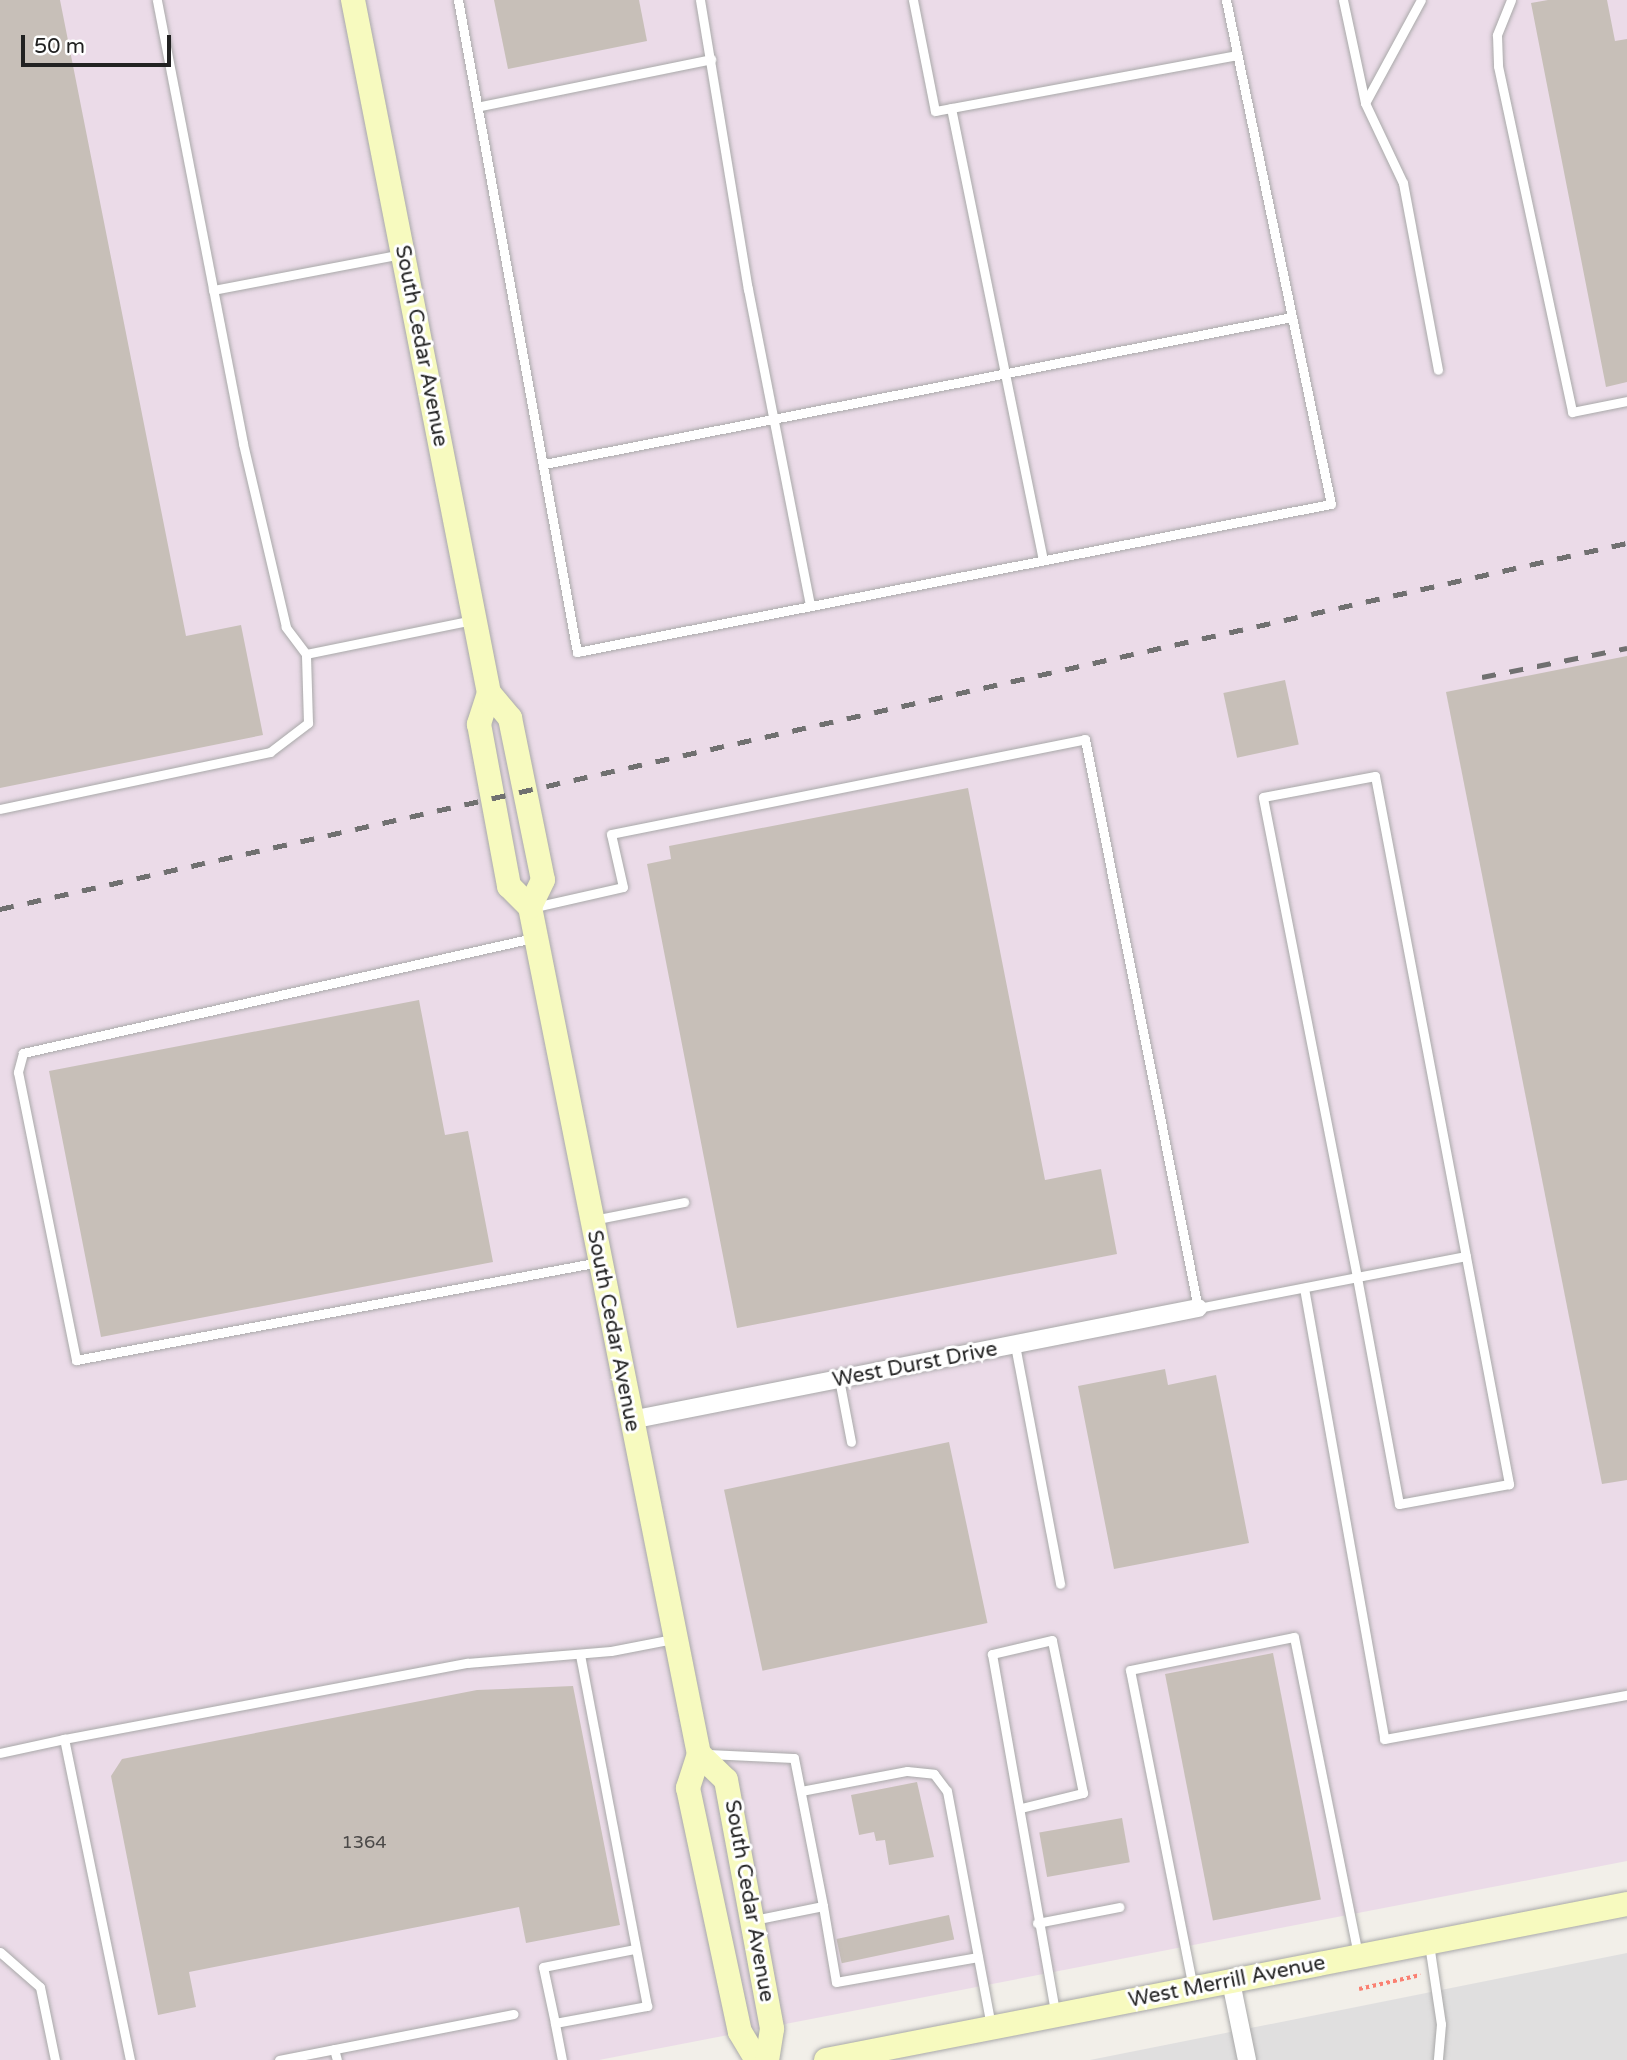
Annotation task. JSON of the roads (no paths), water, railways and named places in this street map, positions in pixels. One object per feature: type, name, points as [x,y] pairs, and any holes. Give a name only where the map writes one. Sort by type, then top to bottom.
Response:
[{"type":"main road","name":"South Cedar Avenue","points":[[353,0],[489,693],[479,724],[509,886],[530,907],[699,1754],[688,1788],[740,2032],[757,2060]]},
{"type":"main road","name":"South Cedar Avenue","points":[[489,693],[510,718],[543,880],[530,907]]},
{"type":"main road","name":"South Cedar Avenue","points":[[699,1754],[726,1780],[772,2029],[767,2060]]},
{"type":"main road","name":"West Merrill Avenue","points":[[826,2060],[1627,1903]]},
{"type":"street","name":"West Durst Drive","points":[[631,1420],[1198,1308]]},
{"type":"street","points":[[1231,1982],[1247,2060]]},
{"type":"lane","points":[[0,809],[270,752],[308,723],[306,654],[286,627],[213,290],[157,0]]},
{"type":"lane","points":[[458,0],[481,106],[577,652],[1331,504],[1226,0]]},
{"type":"lane","points":[[700,0],[774,421],[810,606]]},
{"type":"lane","points":[[913,0],[935,111],[1237,55]]},
{"type":"lane","points":[[1343,0],[1365,103],[1403,183],[1438,370]]},
{"type":"lane","points":[[1365,103],[1420,0]]},
{"type":"lane","points":[[1511,0],[1497,35],[1499,66],[1572,412],[1627,401]]},
{"type":"lane","points":[[481,106],[711,59]]},
{"type":"lane","points":[[951,108],[1043,560]]},
{"type":"lane","points":[[213,290],[402,254]]},
{"type":"lane","points":[[544,464],[774,421],[1292,317]]},
{"type":"lane","points":[[306,654],[475,620]]},
{"type":"lane","points":[[530,907],[623,887],[611,834],[1085,739],[1198,1308],[1466,1256]]},
{"type":"lane","points":[[1376,776],[1509,1484],[1399,1504],[1357,1277],[1263,797],[1376,776]]},
{"type":"lane","points":[[536,937],[23,1054],[18,1072],[76,1360],[600,1261]]},
{"type":"lane","points":[[592,1220],[684,1202]]},
{"type":"lane","points":[[1304,1288],[1384,1739],[1627,1695]]},
{"type":"lane","points":[[1015,1345],[1060,1584]]},
{"type":"lane","points":[[839,1379],[850,1442]]},
{"type":"lane","points":[[1194,1990],[1130,1670],[1294,1637],[1358,1956]]},
{"type":"lane","points":[[0,1753],[467,1662],[580,1654],[675,1639]]},
{"type":"lane","points":[[1021,1808],[1083,1793],[1052,1640],[992,1654],[1056,2015]]},
{"type":"lane","points":[[555,2023],[647,2006],[580,1654]]},
{"type":"lane","points":[[64,1739],[130,2060]]},
{"type":"lane","points":[[699,1754],[794,1758],[836,1982],[978,1957]]},
{"type":"lane","points":[[802,1791],[907,1771],[934,1774],[947,1791],[991,2027]]},
{"type":"lane","points":[[752,1920],[823,1906]]},
{"type":"lane","points":[[1038,1923],[1119,1907]]},
{"type":"lane","points":[[1429,1942],[1434,1972],[1438,2060]]},
{"type":"lane","points":[[562,2060],[543,1967],[635,1949]]},
{"type":"lane","points":[[0,1952],[40,1987],[55,2060]]},
{"type":"lane","points":[[279,2060],[514,2014]]},
{"type":"lane","points":[[334,2049],[337,2060]]},
{"type":"railway","points":[[0,909],[1627,543]]},
{"type":"railway","points":[[1482,677],[1627,648]]}]
